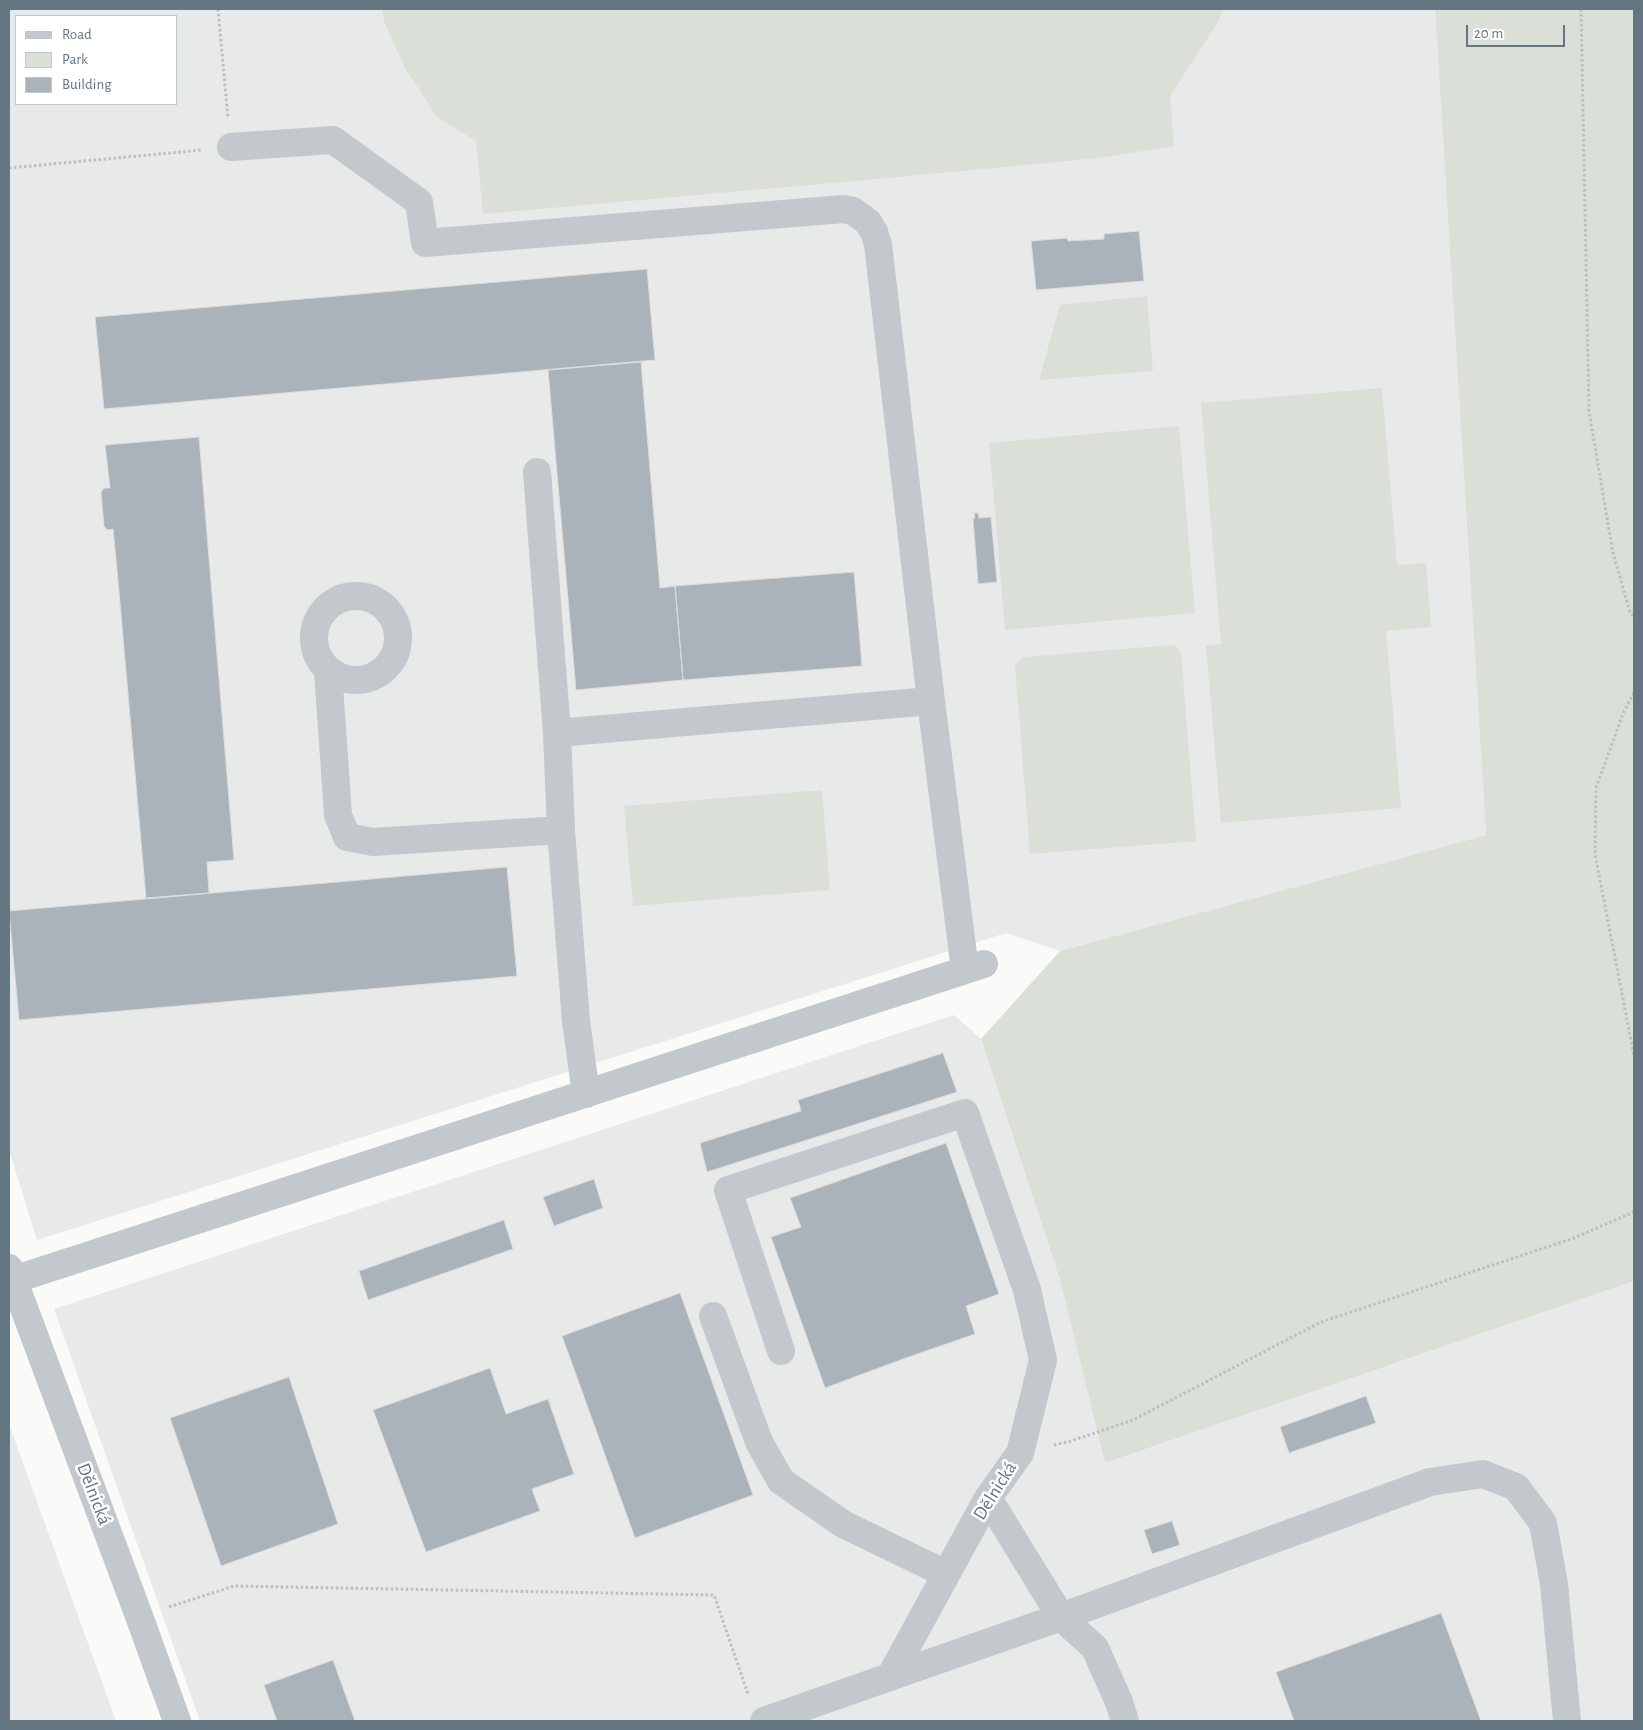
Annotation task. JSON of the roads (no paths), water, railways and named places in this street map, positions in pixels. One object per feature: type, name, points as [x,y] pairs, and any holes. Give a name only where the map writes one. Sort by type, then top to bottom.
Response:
[{"type":"street","points":[[11,1274],[586,1094],[975,967],[931,701],[878,244],[871,227],[861,216],[853,211],[837,210],[425,243],[419,202],[334,140],[231,148]]},
{"type":"street","points":[[537,472],[557,732],[561,830],[576,1021],[586,1094]]},
{"type":"street","points":[[328,671],[338,815],[347,837],[373,842],[561,830]]},
{"type":"street","points":[[557,732],[931,701]]},
{"type":"street","name":"Dělnická","points":[[781,1350],[728,1190],[966,1113],[1027,1290],[1042,1360],[1020,1452],[988,1498],[890,1677]]},
{"type":"street","name":"Dělnická","points":[[11,1274],[177,1721]]},
{"type":"street","points":[[713,1316],[759,1442],[781,1481],[843,1524],[946,1574]]},
{"type":"street","points":[[764,1721],[1147,1586],[1430,1482],[1482,1474],[1516,1486],[1543,1523],[1554,1584],[1566,1721]]},
{"type":"street","points":[[988,1498],[1060,1617],[1095,1648],[1119,1702],[1125,1721]]}]
